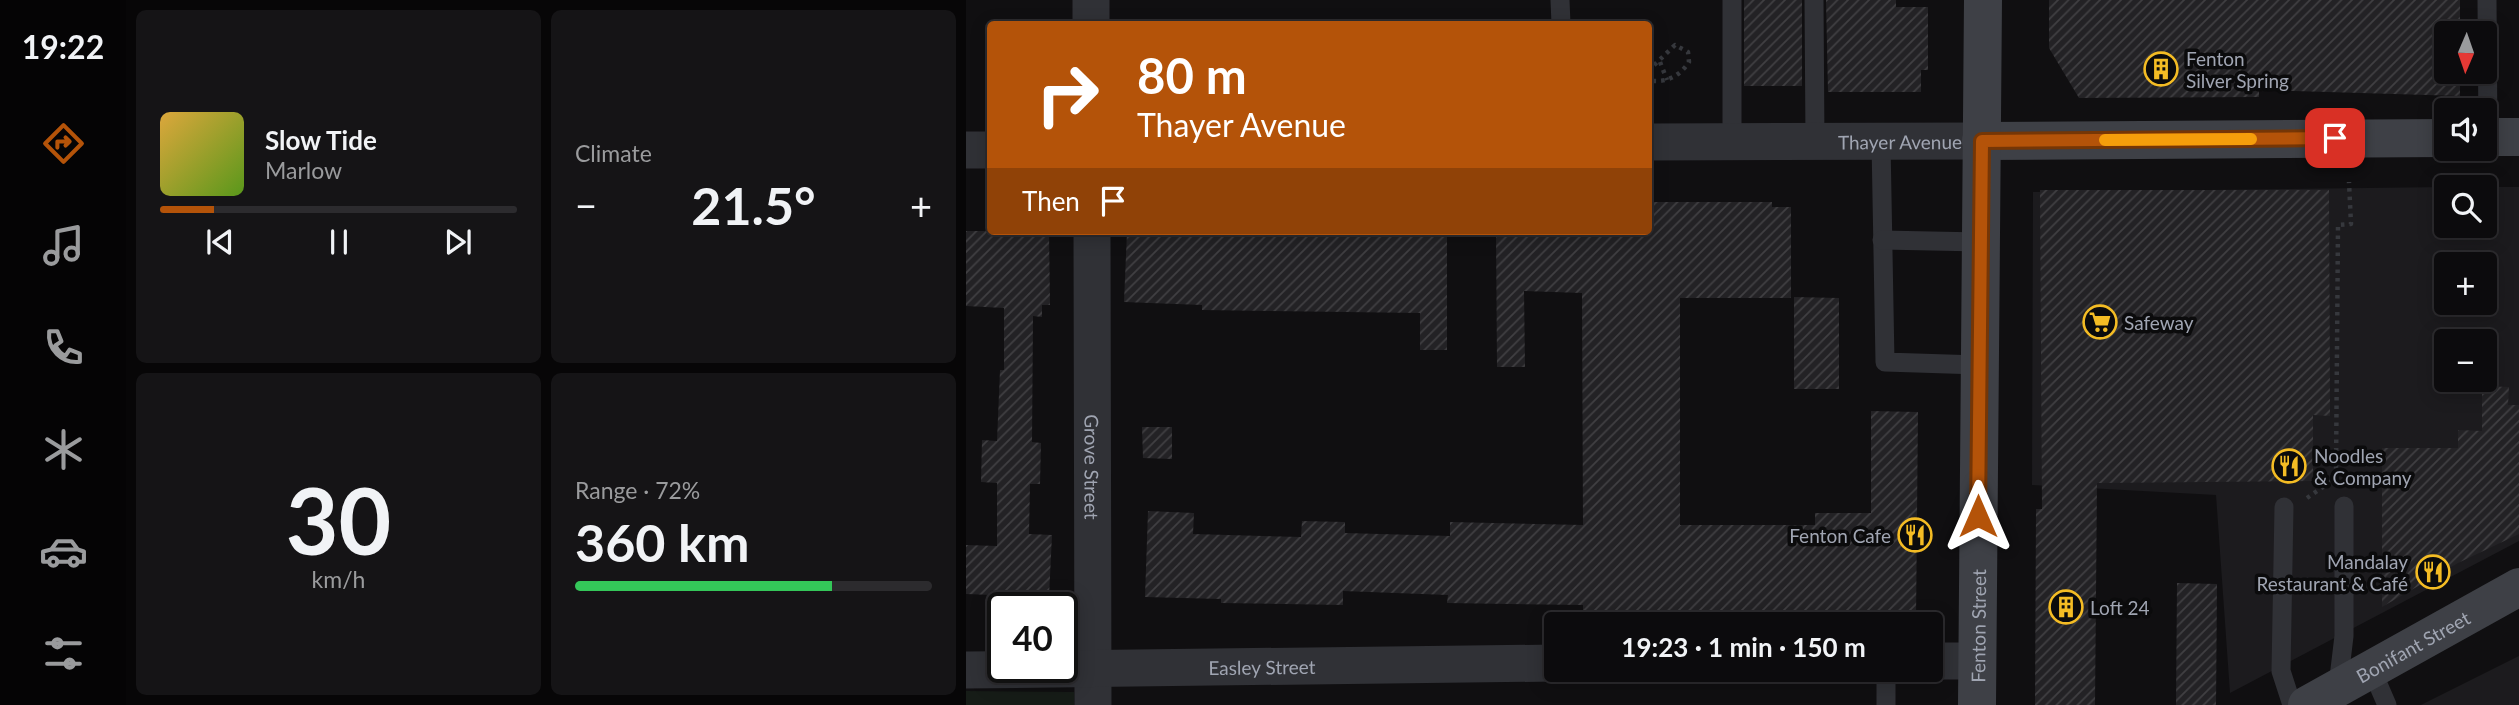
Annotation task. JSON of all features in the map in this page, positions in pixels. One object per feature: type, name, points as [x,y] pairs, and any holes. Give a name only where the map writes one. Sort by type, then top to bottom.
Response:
[{"type":"street","points":[[1091,0],[1091,21]]},
{"type":"street","name":"Fenton Street","points":[[1977,705],[1983,0]]},
{"type":"street","name":"Thayer Avenue","points":[[1652,142],[2434,138]]},
{"type":"street","points":[[966,150],[987,150]]},
{"type":"street","name":"Grove Street","points":[[1092,235],[1093,705]]},
{"type":"street","name":"Bonifant Street","points":[[2322,696],[2519,587]]},
{"type":"street","points":[[1943,661],[1977,661]]},
{"type":"street","name":"Easley Street","points":[[966,670],[1544,663]]},
{"type":"lane","points":[[1560,0],[1561,21]]},
{"type":"lane","points":[[1732,0],[1732,142]]},
{"type":"lane","points":[[1814,0],[1815,142]]},
{"type":"lane","points":[[2487,0],[2494,98]]},
{"type":"lane","points":[[1881,142],[1885,362],[1979,365]]},
{"type":"lane","points":[[1882,240],[1980,242]]},
{"type":"lane","points":[[2322,696],[2344,636],[2344,506]]},
{"type":"lane","points":[[2284,507],[2281,671],[2292,705]]},
{"type":"lane","points":[[2371,668],[2387,705]]},
{"type":"lane","points":[[1886,682],[1886,705]]},
{"type":"path","points":[[1652,68],[1675,45],[1688,52],[1689,62],[1684,70],[1667,80],[1652,80]]},
{"type":"path","points":[[1660,62],[1667,80]]},
{"type":"path","points":[[2284,507],[2310,497],[2336,471],[2338,225],[2351,224],[2349,181]]},
{"type":"shaded area","points":[[2434,187],[2434,238],[2497,238],[2497,187],[2519,187],[2519,541],[2230,693],[2216,495],[2032,485],[2033,192]]},
{"type":"shaded area","points":[[2519,656],[2519,705],[2421,705]]},
{"type":"shaded area","points":[[966,691],[1074,692],[1074,705],[966,705]]},
{"type":"building","points":[[1744,0],[1802,0],[1802,86],[1744,86]]},
{"type":"building","points":[[1826,0],[1896,0],[1896,7],[1928,7],[1928,70],[1921,70],[1921,92],[1828,92]]},
{"type":"building","points":[[2049,0],[2460,0],[2460,21],[2434,21],[2434,84],[2460,84],[2460,96],[2259,90],[2259,97],[2079,98],[2049,48]]},
{"type":"building","points":[[2040,190],[2329,190],[2330,416],[2313,415],[2313,481],[2097,483],[2095,705],[2035,705],[2036,509],[2042,509]]},
{"type":"building","points":[[1652,202],[1772,202],[1772,207],[1791,207],[1791,298],[1680,298],[1680,525],[1815,525],[1815,513],[1871,513],[1871,411],[1918,412],[1916,612],[1583,612],[1583,605],[1447,603],[1448,595],[1343,591],[1343,605],[1221,603],[1221,599],[1145,597],[1148,511],[1194,513],[1193,534],[1301,537],[1302,521],[1345,522],[1345,533],[1450,536],[1450,522],[1583,525],[1582,293],[1524,291],[1525,367],[1497,367],[1496,235],[1652,235]]},
{"type":"building","points":[[966,231],[987,231],[987,235],[1049,235],[1050,305],[1042,305],[1042,317],[1033,316],[1032,442],[1041,443],[1040,484],[1030,484],[1029,534],[1052,535],[1049,592],[966,594],[966,545],[997,546],[997,483],[981,482],[982,440],[997,441],[1000,370],[1004,370],[1004,308],[966,306]]},
{"type":"building","points":[[1127,235],[1447,235],[1447,350],[1420,350],[1420,313],[1202,310],[1202,305],[1124,302]]},
{"type":"building","points":[[1794,297],[1839,298],[1839,389],[1794,389]]},
{"type":"building","points":[[2497,387],[2509,387],[2508,405],[2519,405],[2519,534],[2458,563],[2382,607],[2382,448],[2458,448],[2458,430],[2482,431],[2482,392],[2497,392]]},
{"type":"building","points":[[1142,427],[1172,427],[1172,459],[1143,458]]},
{"type":"building","points":[[2177,583],[2217,584],[2216,705],[2176,705]]},
{"type":"slow traffic","points":[[2105,140],[2251,139]]},
{"type":"place","name":"Fenton Silver Spring","points":[[2161,69]]},
{"type":"place","name":"Safeway","points":[[2100,322]]},
{"type":"place","name":"Noodles & Company","points":[[2289,466]]},
{"type":"place","name":"Fenton Cafe","points":[[1915,535]]},
{"type":"place","name":"Mandalay Restaurant & Café","points":[[2433,572]]},
{"type":"place","name":"Loft 24","points":[[2066,607]]},
{"type":"route","points":[[1978,516],[1982,141],[2335,138]]}]
